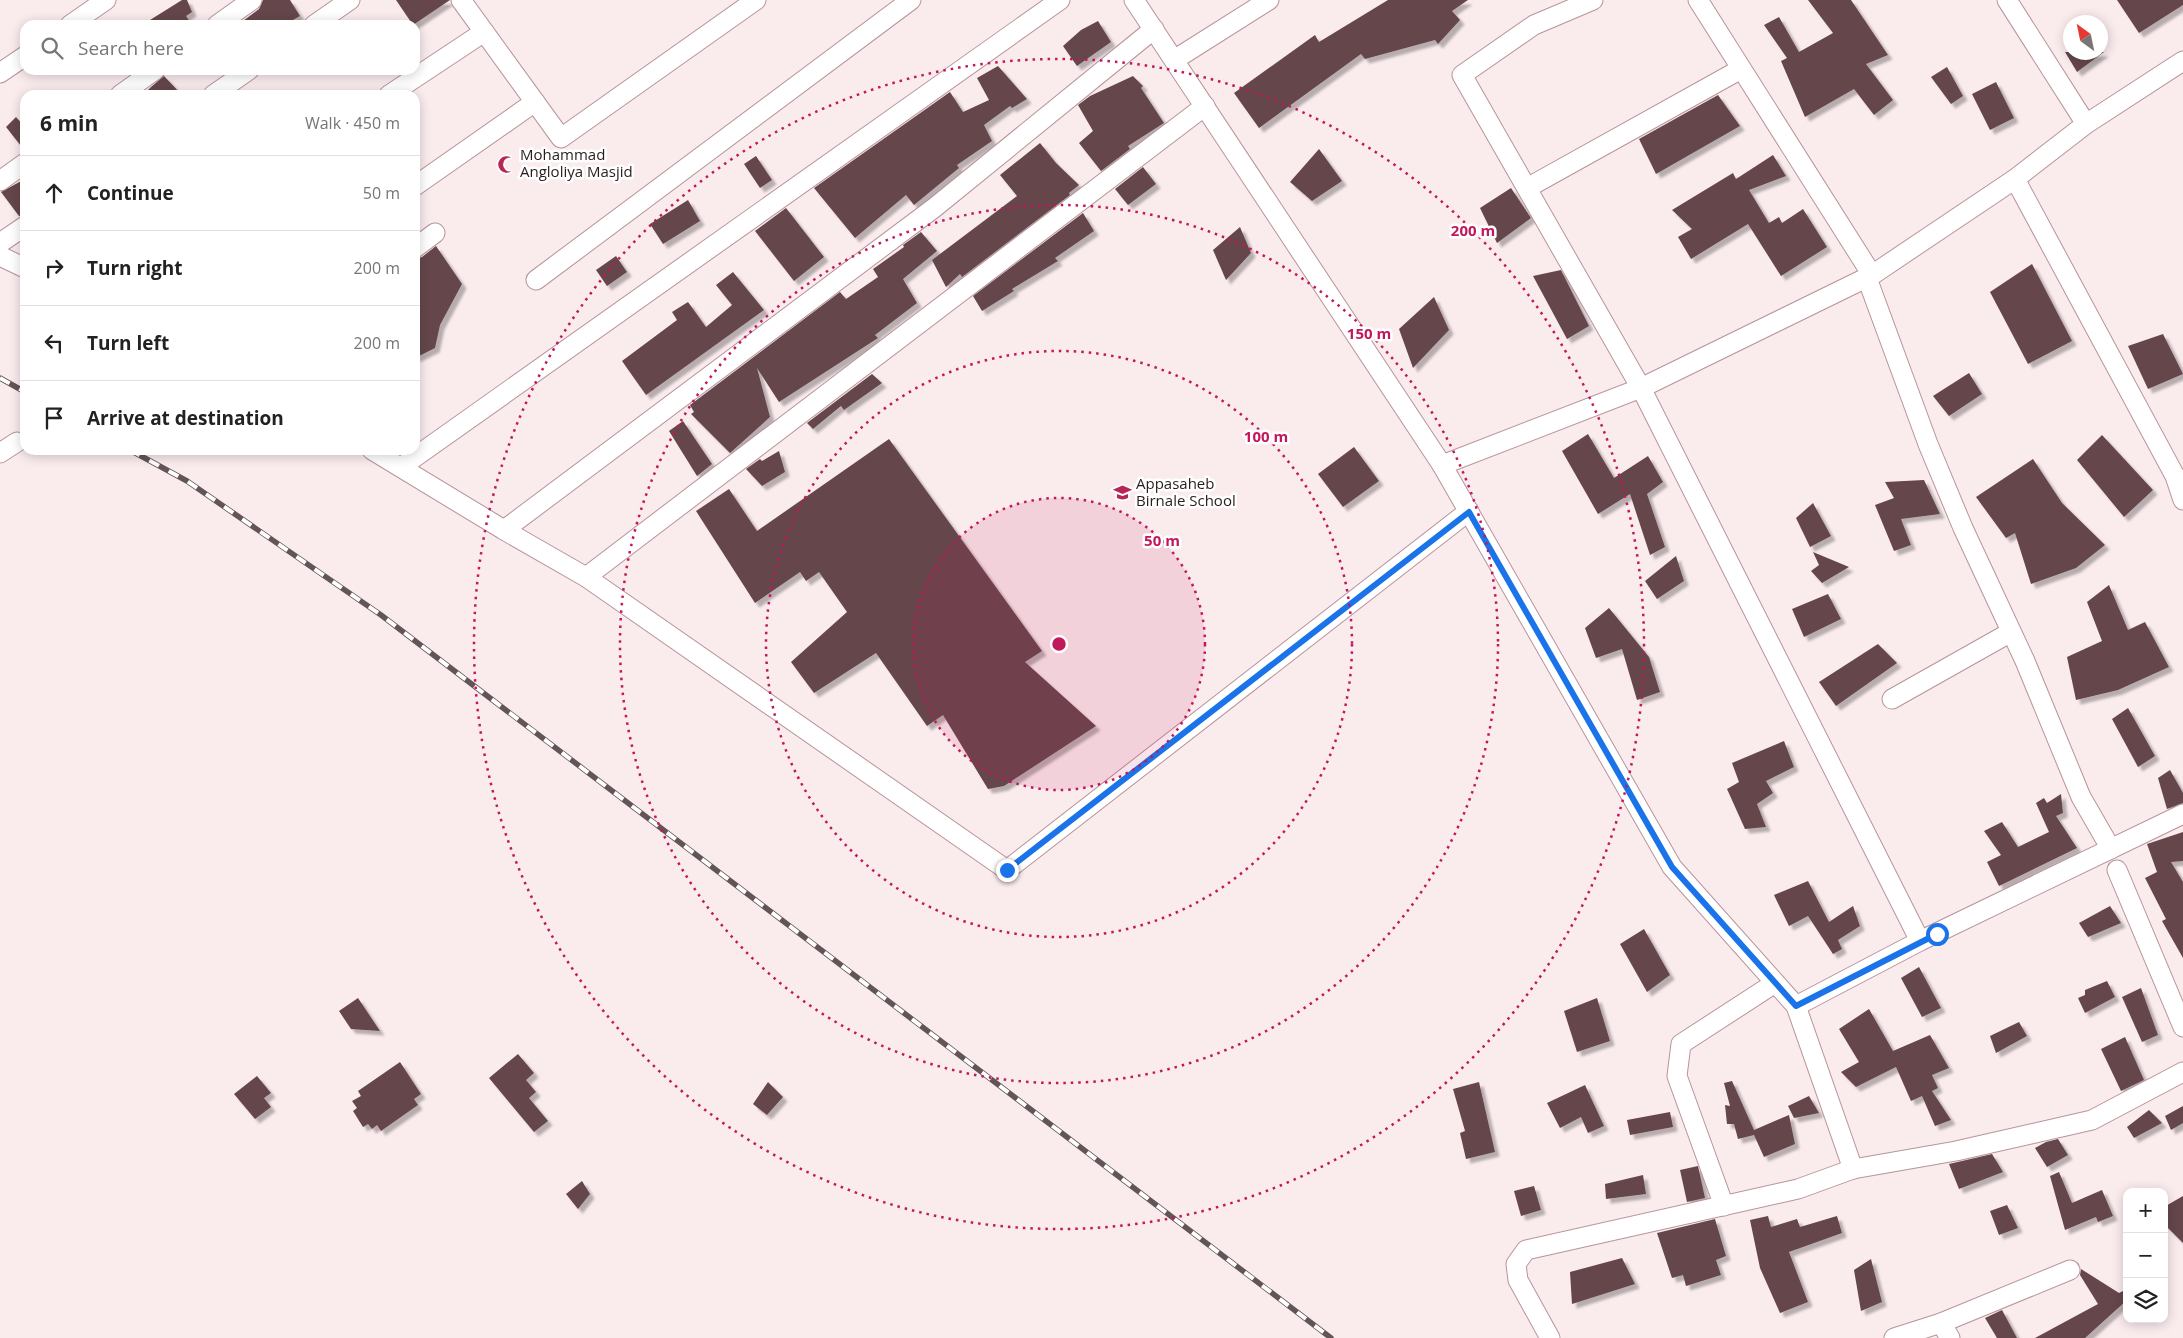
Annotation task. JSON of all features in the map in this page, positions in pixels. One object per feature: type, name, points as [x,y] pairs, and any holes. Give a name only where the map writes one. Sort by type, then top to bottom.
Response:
[{"type":"street","points":[[77,20],[106,0]]},
{"type":"street","points":[[224,20],[252,0]]},
{"type":"street","points":[[321,20],[350,0]]},
{"type":"street","points":[[461,0],[561,138],[756,0]]},
{"type":"street","points":[[536,280],[911,0]]},
{"type":"street","points":[[420,454],[1060,0]]},
{"type":"street","points":[[1134,0],[1442,465],[1672,867],[1796,1006],[1853,1169]]},
{"type":"street","points":[[1174,60],[1269,0]]},
{"type":"street","points":[[1593,0],[1534,25],[1462,75],[1641,388],[1920,941]]},
{"type":"street","points":[[1698,0],[1869,276],[1928,444],[1963,528],[2010,632],[2029,669],[2081,797],[2111,849]]},
{"type":"street","points":[[2007,0],[2086,124]]},
{"type":"street","points":[[504,530],[934,208],[1154,29]]},
{"type":"street","points":[[420,74],[484,32]]},
{"type":"street","points":[[0,73],[20,59]]},
{"type":"street","points":[[1442,465],[1641,388],[1869,276],[2015,179],[2086,124],[2183,61]]},
{"type":"street","points":[[1527,188],[1741,69]]},
{"type":"street","points":[[127,90],[147,75]]},
{"type":"street","points":[[220,90],[242,75]]},
{"type":"street","points":[[397,90],[419,75]]},
{"type":"street","points":[[420,182],[535,102]]},
{"type":"street","points":[[586,576],[1204,106]]},
{"type":"street","points":[[0,181],[20,167]]},
{"type":"street","points":[[2015,179],[2175,476],[2183,500]]},
{"type":"street","points":[[0,243],[20,229]]},
{"type":"street","points":[[420,244],[435,234]]},
{"type":"street","points":[[0,256],[20,266]]},
{"type":"street","points":[[0,453],[17,442]]},
{"type":"street","points":[[381,455],[504,530],[586,576],[1007,870],[1469,512]]},
{"type":"street","points":[[401,467],[418,455]]},
{"type":"street","points":[[1892,699],[2010,632]]},
{"type":"street","points":[[1796,1006],[1920,941],[2183,814]]},
{"type":"street","points":[[2117,870],[2183,1028]]},
{"type":"street","points":[[1724,1206],[1677,1076],[1681,1044],[1775,983]]},
{"type":"street","points":[[1550,1338],[1518,1280],[1516,1264],[1526,1250],[1798,1189],[1853,1169],[1956,1151],[2092,1120],[2183,1072]]},
{"type":"street","points":[[1894,1338],[1945,1330],[2070,1270]]},
{"type":"building","points":[[182,0],[187,0],[192,12],[186,16],[189,20],[150,20]]},
{"type":"building","points":[[263,0],[290,0],[300,16],[293,20],[244,20],[259,9]]},
{"type":"building","points":[[396,0],[450,0],[420,20],[410,20]]},
{"type":"building","points":[[1388,0],[1468,0],[1452,11],[1460,20],[1438,44],[1435,40],[1365,59],[1361,54],[1259,128],[1234,93],[1315,35],[1319,42]]},
{"type":"building","points":[[1808,0],[1851,0],[1888,55],[1866,64],[1893,100],[1874,115],[1854,89],[1805,117],[1781,61],[1787,58],[1764,25],[1779,17],[1799,52],[1833,33]]},
{"type":"building","points":[[2117,0],[2183,0],[2183,5],[2139,33]]},
{"type":"building","points":[[1098,21],[1111,42],[1077,66],[1063,46],[1081,30]]},
{"type":"building","points":[[2070,60],[2093,60],[2077,72]]},
{"type":"building","points":[[998,66],[1027,99],[1012,108],[1010,106],[984,125],[992,141],[957,165],[959,168],[914,205],[906,195],[855,238],[814,188],[950,92],[963,112],[989,100],[977,78]]},
{"type":"building","points":[[1947,67],[1963,96],[1951,104],[1931,77]]},
{"type":"building","points":[[164,76],[177,90],[148,90]]},
{"type":"building","points":[[1133,76],[1143,86],[1141,88],[1164,123],[1128,146],[1130,149],[1101,171],[1079,143],[1093,131],[1078,105],[1090,96]]},
{"type":"building","points":[[1996,82],[2014,118],[1990,130],[1972,94]]},
{"type":"building","points":[[1718,95],[1740,126],[1656,174],[1639,139]]},
{"type":"building","points":[[16,117],[20,121],[20,145],[6,127]]},
{"type":"building","points":[[1040,143],[1056,163],[1079,185],[1069,193],[1070,195],[962,277],[960,274],[946,287],[932,260],[1017,196],[1000,175]]},
{"type":"building","points":[[1319,149],[1342,181],[1312,201],[1290,182]]},
{"type":"building","points":[[1773,155],[1786,176],[1749,190],[1769,223],[1779,217],[1782,223],[1803,209],[1827,247],[1781,276],[1748,224],[1691,259],[1678,237],[1692,229],[1672,210],[1733,173],[1736,179]]},
{"type":"building","points":[[756,156],[772,180],[760,188],[744,164]]},
{"type":"building","points":[[1143,167],[1156,184],[1128,205],[1115,189]]},
{"type":"building","points":[[20,182],[20,216],[19,216],[1,192]]},
{"type":"building","points":[[1511,188],[1531,218],[1497,243],[1480,208]]},
{"type":"building","points":[[688,200],[700,221],[663,244],[650,224]]},
{"type":"building","points":[[786,208],[824,257],[794,281],[755,231]]},
{"type":"building","points":[[1083,213],[1094,231],[1055,258],[1058,261],[1012,289],[1014,291],[982,311],[973,296]]},
{"type":"building","points":[[1240,227],[1251,253],[1226,280],[1213,250]]},
{"type":"building","points":[[921,232],[937,251],[903,279],[917,303],[875,335],[878,338],[779,402],[757,368],[770,417],[730,453],[691,414],[694,412],[690,405],[840,292],[846,299],[878,277],[873,269],[904,247],[903,245]]},
{"type":"building","points":[[436,246],[462,284],[440,325],[435,348],[420,356],[420,258]]},
{"type":"building","points":[[616,256],[627,272],[607,286],[596,270]]},
{"type":"building","points":[[2032,264],[2072,341],[2028,364],[1990,292]]},
{"type":"building","points":[[1561,270],[1589,326],[1567,339],[1533,276]]},
{"type":"building","points":[[733,272],[764,310],[646,395],[622,361],[677,320],[672,312],[688,302],[706,327],[732,305],[716,285]]},
{"type":"building","points":[[1434,297],[1449,330],[1413,368],[1399,329]]},
{"type":"building","points":[[2163,334],[2183,374],[2148,389],[2128,346]]},
{"type":"building","points":[[1969,373],[1982,394],[1949,416],[1933,396]]},
{"type":"building","points":[[872,374],[882,383],[844,410],[841,406],[813,429],[807,423]]},
{"type":"building","points":[[683,421],[712,464],[697,476],[669,431]]},
{"type":"building","points":[[1588,434],[1614,478],[1648,456],[1663,482],[1647,494],[1665,547],[1650,555],[1630,494],[1598,514],[1562,451]]},
{"type":"building","points":[[2102,435],[2153,490],[2124,517],[2077,460]]},
{"type":"building","points":[[889,439],[1042,651],[1025,662],[1096,726],[1004,786],[988,789],[943,715],[927,726],[876,653],[814,693],[791,662],[847,612],[819,572],[806,581],[800,572],[755,603],[696,511],[729,489],[757,531]]},
{"type":"building","points":[[1354,447],[1379,481],[1343,507],[1318,474]]},
{"type":"building","points":[[779,451],[785,472],[762,486],[746,469],[760,459],[762,461]]},
{"type":"building","points":[[2033,459],[2062,503],[2105,545],[2076,568],[2031,584],[2015,533],[2006,538],[1976,497]]},
{"type":"building","points":[[1924,480],[1940,514],[1901,519],[1911,545],[1894,551],[1875,505],[1894,498],[1885,482]]},
{"type":"building","points":[[1813,503],[1831,536],[1810,547],[1796,518]]},
{"type":"building","points":[[1813,552],[1849,567],[1822,583],[1811,571],[1819,565]]},
{"type":"building","points":[[1676,556],[1684,581],[1657,599],[1645,581]]},
{"type":"building","points":[[2109,585],[2128,630],[2145,622],[2169,667],[2118,690],[2076,700],[2067,657],[2102,641],[2087,602]]},
{"type":"building","points":[[1828,594],[1841,619],[1804,637],[1792,609]]},
{"type":"building","points":[[1609,608],[1649,657],[1660,692],[1637,700],[1622,649],[1596,658],[1585,628]]},
{"type":"building","points":[[1878,644],[1897,663],[1836,706],[1819,682]]},
{"type":"building","points":[[2128,708],[2155,756],[2138,767],[2112,719]]},
{"type":"building","points":[[1784,741],[1794,767],[1766,781],[1773,793],[1757,804],[1766,827],[1745,829],[1727,789],[1739,782],[1732,763]]},
{"type":"building","points":[[2170,770],[2183,793],[2183,803],[2167,809],[2158,778]]},
{"type":"building","points":[[2061,794],[2063,813],[2056,816],[2077,848],[1999,886],[1987,862],[2001,855],[1984,831],[2002,822],[2018,847],[2049,832],[2036,803],[2044,798],[2047,803]]},
{"type":"building","points":[[2183,832],[2183,861],[2171,862],[2183,882],[2183,958],[2162,921],[2166,919],[2145,878],[2157,872],[2147,844]]},
{"type":"building","points":[[1808,881],[1829,922],[1853,906],[1860,926],[1838,940],[1842,949],[1833,954],[1808,916],[1789,926],[1774,895]]},
{"type":"building","points":[[2110,906],[2121,923],[2088,937],[2079,923]]},
{"type":"building","points":[[1644,929],[1670,975],[1647,992],[1620,944]]},
{"type":"building","points":[[1919,967],[1941,1008],[1922,1017],[1901,978]]},
{"type":"building","points":[[2107,981],[2115,997],[2085,1013],[2078,998],[2085,995],[2085,990]]},
{"type":"building","points":[[2141,988],[2158,1035],[2142,1042],[2122,997]]},
{"type":"building","points":[[358,998],[380,1031],[351,1029],[339,1011]]},
{"type":"building","points":[[1597,998],[1610,1041],[1577,1052],[1564,1011]]},
{"type":"building","points":[[1869,1009],[1893,1051],[1930,1035],[1949,1068],[1932,1075],[1938,1088],[1932,1091],[1951,1120],[1935,1126],[1922,1096],[1911,1101],[1896,1067],[1856,1087],[1841,1072],[1859,1062],[1839,1029]]},
{"type":"building","points":[[2019,1022],[2027,1036],[1996,1053],[1990,1036]]},
{"type":"building","points":[[2125,1037],[2144,1080],[2121,1091],[2101,1049]]},
{"type":"building","points":[[518,1054],[534,1073],[526,1080],[536,1092],[529,1098],[548,1121],[534,1132],[489,1078]]},
{"type":"building","points":[[400,1062],[421,1094],[414,1099],[418,1105],[381,1131],[377,1125],[372,1129],[368,1124],[363,1127],[353,1111],[357,1108],[352,1101],[361,1096],[358,1091]]},
{"type":"building","points":[[257,1076],[271,1093],[264,1098],[271,1107],[255,1119],[234,1094]]},
{"type":"building","points":[[1732,1081],[1754,1130],[1789,1115],[1795,1144],[1764,1157],[1754,1135],[1738,1139],[1734,1124],[1727,1124],[1725,1105],[1730,1106],[1724,1083]]},
{"type":"building","points":[[768,1082],[783,1097],[767,1115],[753,1104]]},
{"type":"building","points":[[1479,1082],[1495,1152],[1466,1159],[1460,1133],[1465,1131],[1453,1089]]},
{"type":"building","points":[[1585,1085],[1604,1126],[1588,1133],[1581,1117],[1560,1128],[1547,1103]]},
{"type":"building","points":[[1809,1096],[1819,1113],[1794,1118],[1788,1106]]},
{"type":"building","points":[[2183,1106],[2183,1123],[2171,1130],[2165,1116]]},
{"type":"building","points":[[2149,1110],[2162,1123],[2134,1138],[2127,1127]]},
{"type":"building","points":[[1670,1112],[1673,1127],[1630,1135],[1627,1120]]},
{"type":"building","points":[[2058,1139],[2068,1155],[2047,1167],[2035,1148],[2046,1142]]},
{"type":"building","points":[[1992,1154],[2003,1172],[1959,1189],[1949,1164]]},
{"type":"building","points":[[1698,1166],[1705,1198],[1687,1202],[1680,1170]]},
{"type":"building","points":[[2059,1172],[2072,1203],[2102,1190],[2113,1216],[2098,1222],[2096,1217],[2065,1230],[2050,1176]]},
{"type":"building","points":[[1643,1175],[1646,1194],[1606,1199],[1605,1184]]},
{"type":"building","points":[[582,1181],[590,1194],[578,1209],[566,1194]]},
{"type":"building","points":[[1534,1186],[1541,1210],[1521,1216],[1514,1191]]},
{"type":"building","points":[[2183,1196],[2183,1243],[2168,1228],[2168,1205]]},
{"type":"building","points":[[2007,1205],[2018,1228],[1999,1235],[1990,1211]]},
{"type":"building","points":[[1768,1216],[1771,1227],[1797,1219],[1800,1227],[1837,1216],[1842,1233],[1789,1252],[1808,1302],[1780,1313],[1760,1268],[1750,1220]]},
{"type":"building","points":[[1715,1219],[1726,1256],[1716,1260],[1721,1275],[1686,1286],[1683,1275],[1672,1278],[1657,1233]]},
{"type":"building","points":[[1622,1258],[1635,1284],[1572,1304],[1570,1272]]},
{"type":"building","points":[[1871,1259],[1882,1302],[1861,1311],[1854,1270]]},
{"type":"building","points":[[2081,1269],[2119,1293],[2123,1291],[2123,1304],[2085,1338],[2035,1338],[2098,1304],[2080,1275]]},
{"type":"building","points":[[2002,1310],[2017,1338],[1997,1338],[1985,1318]]},
{"type":"railway","points":[[0,378],[20,389]]},
{"type":"railway","points":[[139,455],[187,481],[381,615],[1331,1338]]},
{"type":"place","name":"Mohammad Angloliya Masjid","points":[[506,164]]},
{"type":"place","name":"Appasaheb Birnale School","points":[[1122,493]]},
{"type":"route","points":[[1007,870],[1469,512],[1672,867],[1796,1006],[1937,934]]}]
